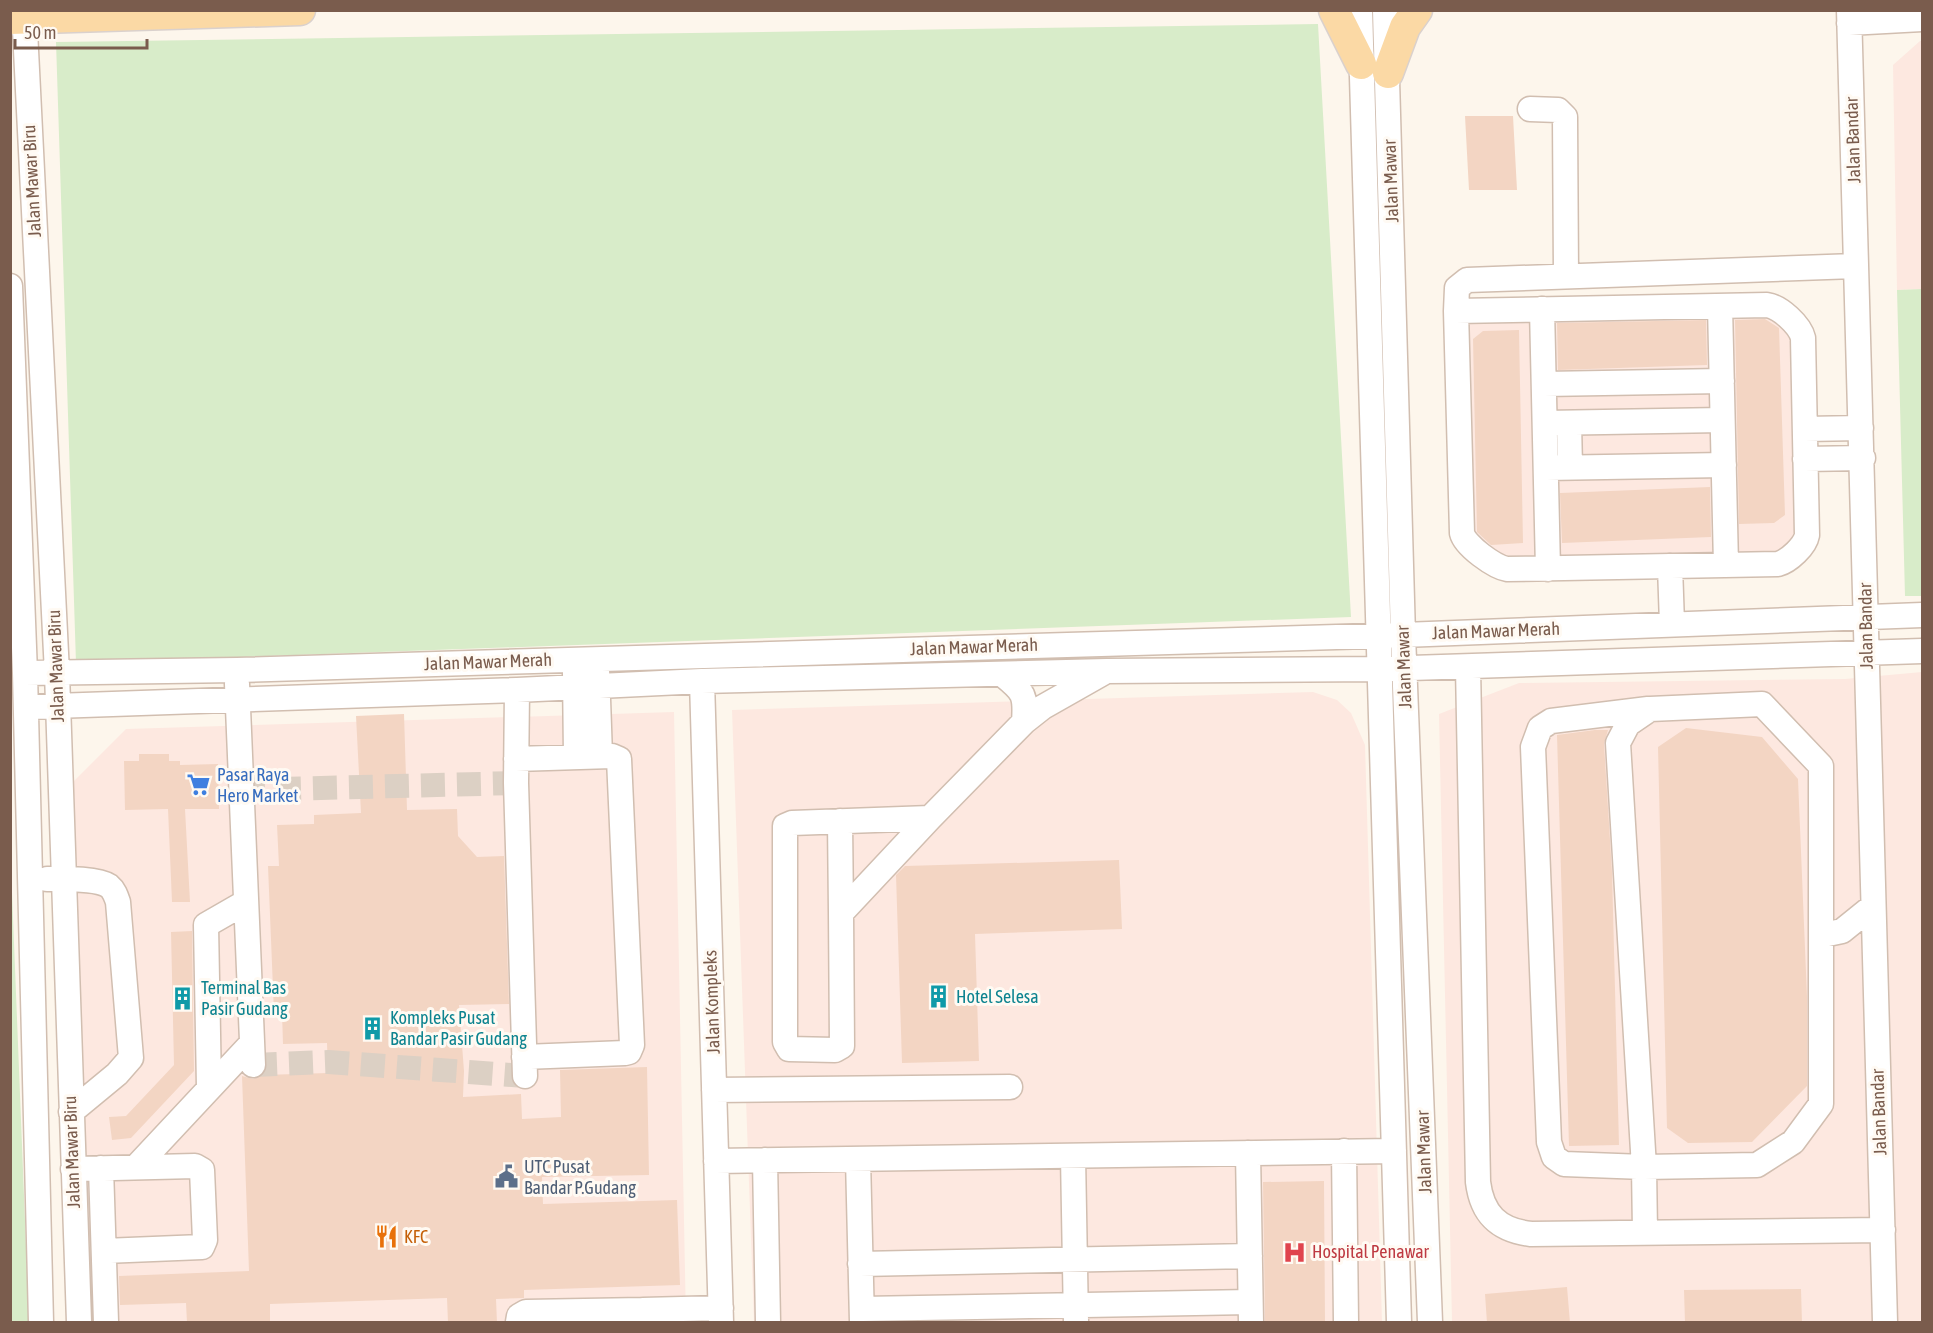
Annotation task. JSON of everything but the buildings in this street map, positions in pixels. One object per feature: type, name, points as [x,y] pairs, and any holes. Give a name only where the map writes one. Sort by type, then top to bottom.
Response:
[{"type":"main road","points":[[20,16],[300,10]]},
{"type":"main road","points":[[1334,10],[1374,68],[1418,10]]},
{"type":"street","name":"Jalan Mawar","points":[[1360,10],[1374,68],[1391,635],[1380,669],[1400,1323]]},
{"type":"street","name":"Jalan Mawar","points":[[1374,68],[1385,10]]},
{"type":"street","name":"Jalan Mawar Biru","points":[[20,16],[57,673],[62,879],[79,1323]]},
{"type":"street","name":"Jalan Bandar","points":[[1885,1323],[1863,458],[1855,266],[1849,16],[1923,19]]},
{"type":"street","points":[[1530,109],[1558,110],[1565,117],[1566,276]]},
{"type":"street","points":[[1456,311],[1770,305],[1800,331],[1803,338],[1807,534],[1806,542],[1781,563],[1503,569],[1467,544],[1462,528],[1456,311],[1457,288],[1467,280],[1855,266]]},
{"type":"street","name":"Jalan Mawar Biru","points":[[10,286],[25,673],[41,1323]]},
{"type":"street","points":[[1720,306],[1722,381],[1714,420],[1715,465],[1726,565]]},
{"type":"street","points":[[1542,309],[1544,384],[1570,467]]},
{"type":"street","points":[[1544,384],[1722,381]]},
{"type":"street","points":[[1557,423],[1714,420]]},
{"type":"street","points":[[1548,569],[1546,468],[1557,423]]},
{"type":"street","points":[[1805,429],[1861,428]]},
{"type":"street","points":[[1806,459],[1863,458]]},
{"type":"street","points":[[1546,468],[1715,465]]},
{"type":"street","points":[[1670,566],[1672,624]]},
{"type":"street","name":"Jalan Mawar Merah","points":[[25,673],[237,670],[1391,635],[1923,615]]},
{"type":"street","name":"Jalan Mawar","points":[[1391,635],[1404,668],[1430,1323]]},
{"type":"street","name":"Jalan Mawar Merah","points":[[26,707],[517,690],[702,681],[1107,671],[1468,667],[1923,651]]},
{"type":"street","points":[[585,659],[586,687],[600,756]]},
{"type":"street","points":[[1468,667],[1478,1182],[1485,1208],[1505,1227],[1518,1233],[1531,1234],[1883,1230]]},
{"type":"street","points":[[136,1167],[209,1088],[252,1054],[237,670]]},
{"type":"street","points":[[841,913],[1024,722],[1062,696],[1107,671]]},
{"type":"street","points":[[1003,675],[1024,694],[1024,722]]},
{"type":"street","name":"Jalan Kompleks","points":[[702,681],[721,1315]]},
{"type":"street","points":[[576,757],[586,687]]},
{"type":"street","points":[[516,759],[600,756],[616,757],[620,763],[632,1049],[625,1053],[524,1067],[516,759],[517,690]]},
{"type":"street","points":[[1762,705],[1821,766],[1832,933],[1821,1104],[1792,1142],[1756,1165],[1644,1167],[1564,1164],[1554,1157],[1549,1143],[1533,747],[1540,728],[1551,721],[1650,709],[1762,705]]},
{"type":"street","points":[[1645,1233],[1644,1167],[1618,743],[1628,724],[1650,709]]},
{"type":"street","points":[[840,821],[842,1046],[835,1050],[789,1049],[785,1042],[785,826],[792,822],[930,818]]},
{"type":"street","points":[[30,880],[62,879],[99,882],[109,886],[115,892],[118,902],[130,1058],[127,1065],[71,1112]]},
{"type":"street","points":[[209,1088],[206,925],[246,902]]},
{"type":"street","points":[[1832,933],[1873,906]]},
{"type":"street","points":[[1832,933],[1874,945]]},
{"type":"street","points":[[714,1090],[1010,1087]]},
{"type":"street","points":[[716,1161],[1394,1150]]},
{"type":"street","points":[[1344,1151],[1347,1323]]},
{"type":"street","points":[[858,1159],[862,1316],[1251,1312],[1248,1153]]},
{"type":"street","points":[[1073,1156],[1076,1314]]},
{"type":"street","points":[[765,1160],[768,1323]]},
{"type":"street","points":[[73,1169],[195,1166],[202,1170],[204,1245],[198,1249],[104,1251]]},
{"type":"street","points":[[101,1168],[106,1323]]},
{"type":"street","points":[[860,1264],[1250,1256]]},
{"type":"street","points":[[518,1323],[519,1316],[526,1312],[643,1316],[721,1315]]},
{"type":"shaded area","points":[[1922,41],[1922,289],[1897,290],[1893,65]]},
{"type":"shaded area","points":[[1773,300],[1805,329],[1811,543],[1785,568],[1503,573],[1461,545],[1449,307]]},
{"type":"shaded area","points":[[1922,672],[1922,1322],[1452,1322],[1439,714],[1519,683],[1845,679]]},
{"type":"shaded area","points":[[1313,692],[1337,700],[1351,713],[1365,745],[1382,1322],[754,1322],[732,710]]},
{"type":"shaded area","points":[[674,712],[686,1322],[84,1322],[73,782],[126,729]]},
{"type":"green space","points":[[1318,24],[1351,617],[76,663],[56,42]]},
{"type":"green space","points":[[1922,289],[1922,596],[1905,596],[1897,290]]},
{"type":"green space","points":[[11,867],[29,1322],[10,1322]]},
{"type":"tunnel","points":[[241,790],[516,783]]},
{"type":"tunnel","points":[[253,1065],[328,1062],[525,1076]]},
{"type":"place","name":"Pasar Raya Hero Market","points":[[199,785]]},
{"type":"place","name":"Hotel Selesa","points":[[938,997]]},
{"type":"place","name":"Terminal Bas Pasir Gudang","points":[[183,998]]},
{"type":"place","name":"Kompleks Pusat Bandar Pasir Gudang","points":[[372,1028]]},
{"type":"place","name":"UTC Pusat Bandar P.Gudang","points":[[506,1177]]},
{"type":"place","name":"KFC","points":[[386,1237]]},
{"type":"place","name":"Hospital Penawar","points":[[1294,1252]]}]
